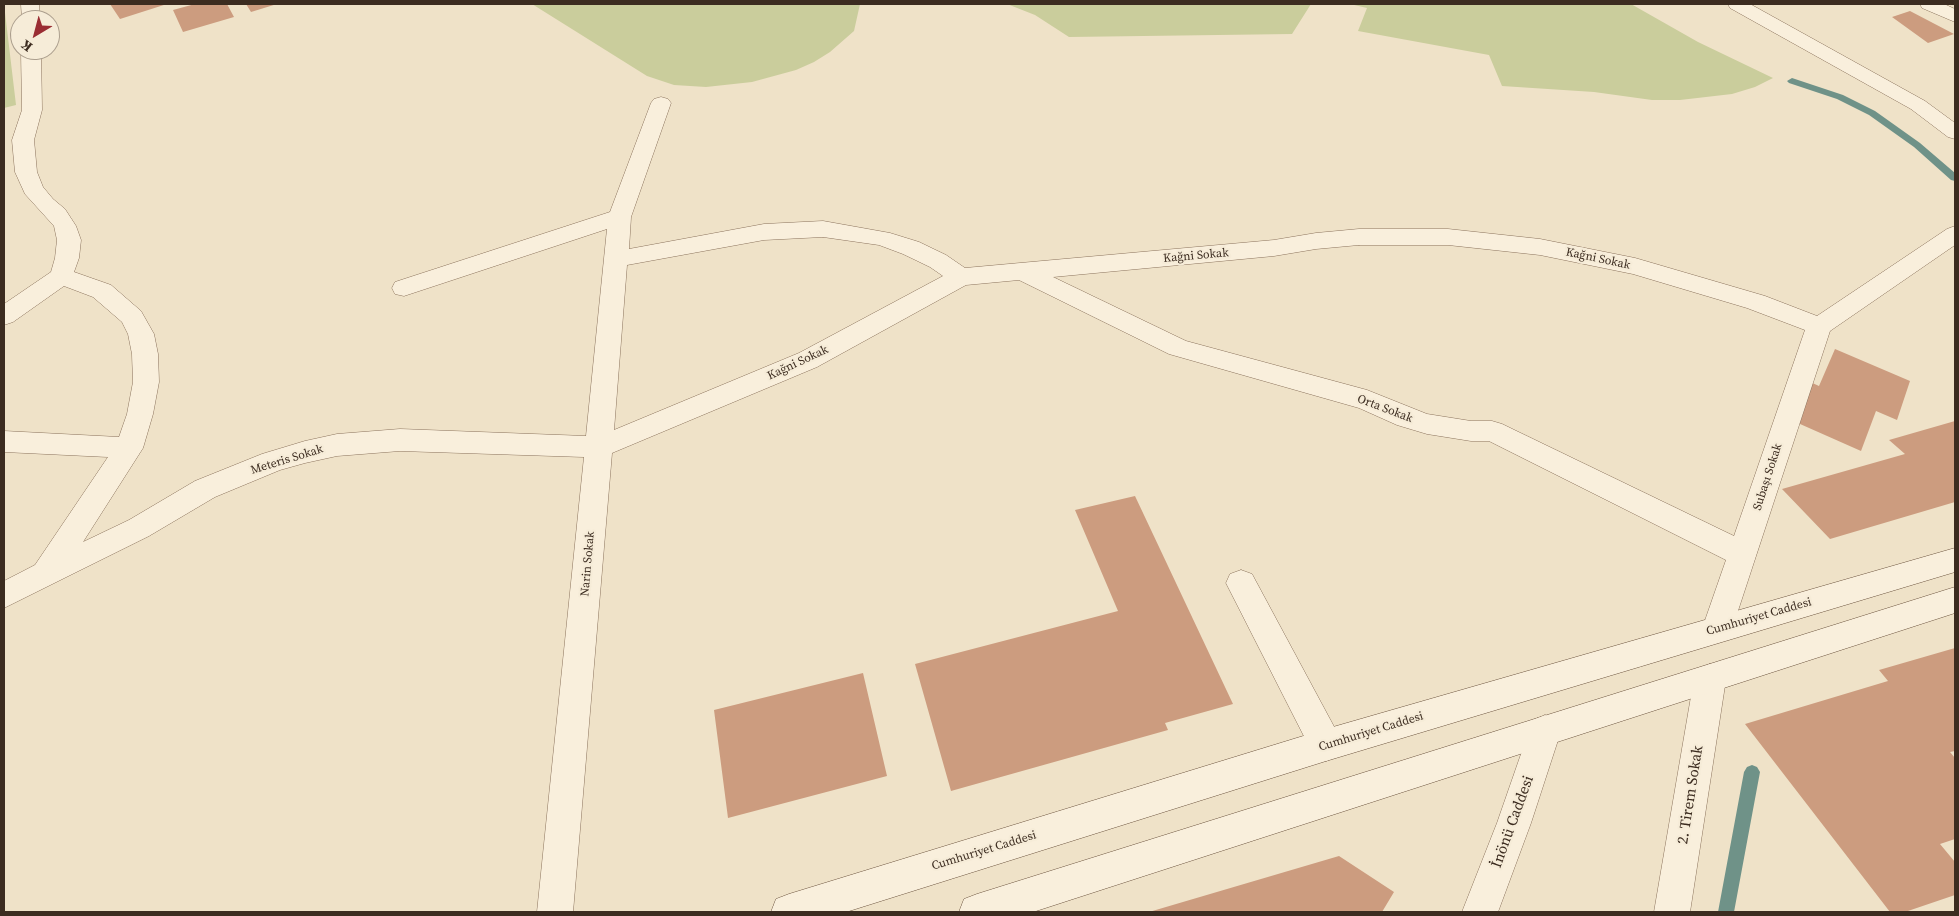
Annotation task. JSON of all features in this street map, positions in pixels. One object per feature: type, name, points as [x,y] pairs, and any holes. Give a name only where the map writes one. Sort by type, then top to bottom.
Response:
[{"type":"street","points":[[1737,4],[1918,105],[1955,133]]},
{"type":"street","points":[[1929,4],[1955,16]]},
{"type":"street","points":[[4,316],[61,276],[67,258],[69,240],[65,226],[57,214],[45,204],[33,189],[26,172],[23,140],[32,110],[31,60]]},
{"type":"street","name":"Narin Sokak","points":[[555,912],[620,216],[661,103]]},
{"type":"street","points":[[404,288],[620,216]]},
{"type":"street","points":[[616,259],[764,232],[822,229],[882,238],[911,248],[938,261],[961,277]]},
{"type":"street","points":[[1818,326],[1955,234]]},
{"type":"street","name":"Kağni Sokak","points":[[599,447],[808,360],[961,277],[1274,248],[1316,241],[1359,237],[1448,237],[1540,247],[1635,266],[1747,299],[1818,326]]},
{"type":"street","name":"Orta Sokak","points":[[1023,272],[1178,348],[1367,400],[1406,418],[1427,424],[1464,430],[1492,431],[1742,554]]},
{"type":"street","points":[[45,575],[128,448],[140,414],[146,382],[145,354],[141,334],[132,317],[118,302],[102,292],[83,282],[61,276]]},
{"type":"street","name":"Subaşı Sokak","points":[[1717,629],[1818,326]]},
{"type":"street","name":"Meteris Sokak","points":[[4,595],[139,528],[205,489],[272,462],[305,452],[337,445],[400,440],[599,447]]},
{"type":"street","points":[[4,441],[128,448]]},
{"type":"street","name":"Cumhuriyet Caddesi","points":[[789,912],[1326,745],[1955,560]]},
{"type":"street","points":[[1241,583],[1326,745]]},
{"type":"street","points":[[977,912],[1955,600]]},
{"type":"street","name":"2. Tirem Sokak","points":[[1672,912],[1710,679]]},
{"type":"street","name":"İnönü Caddesi","points":[[1480,912],[1514,823],[1545,731]]},
{"type":"green space","points":[[4,4],[16,105],[4,108]]},
{"type":"green space","points":[[532,4],[860,4],[854,31],[830,52],[814,62],[796,70],[752,82],[706,87],[674,85],[647,76]]},
{"type":"green space","points":[[1007,4],[1311,4],[1292,34],[1069,37],[1035,15]]},
{"type":"green space","points":[[1350,4],[1631,4],[1698,42],[1773,78],[1755,87],[1732,94],[1680,100],[1652,100],[1594,92],[1502,86],[1489,55],[1358,31],[1367,8]]},
{"type":"building","points":[[110,4],[167,4],[120,19]]},
{"type":"building","points":[[195,4],[227,4],[234,17],[183,32],[173,10]]},
{"type":"building","points":[[246,4],[277,4],[251,12]]},
{"type":"building","points":[[1910,11],[1954,34],[1928,43],[1892,17]]},
{"type":"building","points":[[1835,349],[1910,381],[1897,420],[1876,411],[1861,451],[1791,420],[1808,381],[1819,386]]},
{"type":"building","points":[[1955,421],[1955,502],[1830,539],[1782,489],[1905,454],[1889,440]]},
{"type":"building","points":[[1135,496],[1233,704],[1165,723],[1168,730],[951,791],[915,664],[1118,611],[1075,510]]},
{"type":"building","points":[[1955,648],[1955,751],[1950,752],[1955,758],[1955,839],[1940,844],[1955,862],[1955,895],[1905,912],[1890,912],[1745,724],[1888,681],[1879,670]]},
{"type":"building","points":[[863,673],[887,776],[728,818],[714,710]]},
{"type":"building","points":[[1339,856],[1394,892],[1382,912],[1149,912]]},
{"type":"waterway","points":[[1792,81],[1840,97],[1872,113],[1917,145],[1955,178]]},
{"type":"waterway","points":[[1726,912],[1752,772]]}]
